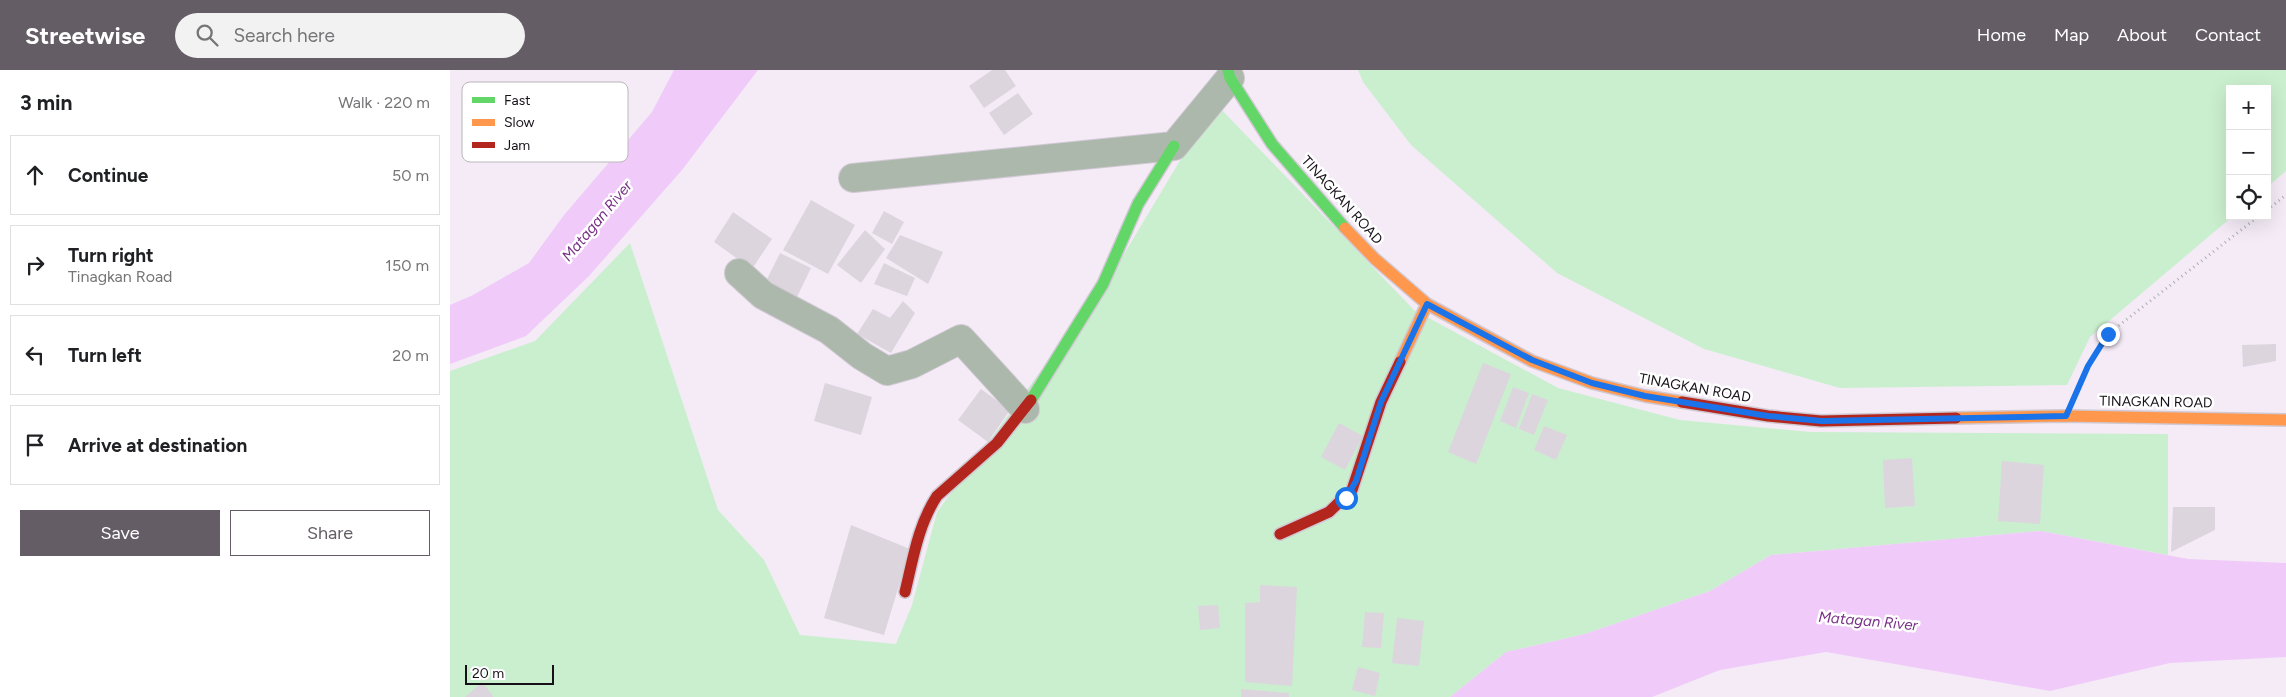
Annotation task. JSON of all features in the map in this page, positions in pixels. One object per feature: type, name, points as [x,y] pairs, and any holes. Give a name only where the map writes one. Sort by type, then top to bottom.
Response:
[{"type":"street","points":[[905,592],[924,520],[933,500],[997,443],[1025,409],[1103,284],[1138,204],[1174,146],[1229,74]]},
{"type":"street","name":"TINAGKAN ROAD","points":[[1229,74],[1272,144],[1326,208],[1375,259],[1427,304],[1532,360],[1592,383],[1664,399],[1768,416],[1822,421],[2066,416],[2286,420]]},
{"type":"street","points":[[853,178],[1174,146]]},
{"type":"street","points":[[739,273],[763,295],[829,330],[862,356],[887,371],[912,364],[961,339],[1025,409]]},
{"type":"street","points":[[1280,534],[1331,511],[1352,490],[1381,402],[1427,304]]},
{"type":"path","points":[[2271,207],[2286,195]]},
{"type":"path","points":[[2066,416],[2088,366],[2108,334],[2254,220]]},
{"type":"green space","points":[[1358,70],[2286,70],[2286,171],[2271,184],[2271,85],[2226,85],[2226,220],[2228,220],[2090,337],[2067,385],[1840,388],[1704,349],[1557,273],[1411,145],[1363,82]]},
{"type":"green space","points":[[1219,107],[1414,310],[1558,388],[1680,420],[1811,432],[2168,434],[2168,555],[2041,531],[1771,555],[1710,591],[1585,634],[1506,652],[1450,697],[450,697],[450,371],[535,341],[630,243],[718,510],[764,560],[800,635],[896,644],[912,605],[937,512],[1112,274],[1181,159]]},
{"type":"water","name":"Matagan River","points":[[674,70],[758,70],[682,170],[589,276],[526,336],[450,364],[450,305],[473,295],[529,263],[564,215],[609,162],[628,162],[628,140],[652,112]]},
{"type":"water","name":"Matagan River","points":[[2041,531],[2188,559],[2286,563],[2286,657],[2170,663],[2050,691],[1826,652],[1720,670],[1652,697],[1450,697],[1506,652],[1585,634],[1710,591],[1771,555]]},
{"type":"building","points":[[992,70],[1005,70],[1016,86],[984,108],[969,86]]},
{"type":"building","points":[[1018,93],[1033,114],[1004,135],[989,113]]},
{"type":"building","points":[[811,200],[855,225],[828,274],[783,250]]},
{"type":"building","points":[[884,211],[904,222],[892,244],[872,233]]},
{"type":"building","points":[[733,212],[772,239],[752,269],[714,242]]},
{"type":"building","points":[[865,230],[885,249],[861,283],[837,265]]},
{"type":"building","points":[[900,235],[943,252],[928,284],[886,258]]},
{"type":"building","points":[[780,253],[811,268],[797,297],[766,281]]},
{"type":"building","points":[[884,263],[915,278],[907,296],[874,284]]},
{"type":"building","points":[[903,301],[915,313],[891,353],[857,334],[873,309],[890,318]]},
{"type":"building","points":[[2276,344],[2276,361],[2243,367],[2242,345]]},
{"type":"building","points":[[1483,363],[1511,374],[1476,464],[1448,452]]},
{"type":"building","points":[[825,383],[872,397],[861,435],[814,421]]},
{"type":"building","points":[[1513,387],[1529,393],[1516,428],[1500,421]]},
{"type":"building","points":[[981,389],[1010,410],[988,442],[958,420]]},
{"type":"building","points":[[1532,394],[1548,400],[1534,435],[1519,429]]},
{"type":"building","points":[[1339,423],[1363,436],[1345,470],[1321,457]]},
{"type":"building","points":[[1544,426],[1567,435],[1556,460],[1534,450]]},
{"type":"building","points":[[1912,458],[1915,506],[1885,508],[1883,460]]},
{"type":"building","points":[[2002,461],[2044,465],[2040,524],[1998,521]]},
{"type":"building","points":[[2173,507],[2215,507],[2215,530],[2171,552]]},
{"type":"building","points":[[851,525],[910,549],[884,635],[824,618]]},
{"type":"building","points":[[1260,585],[1297,587],[1292,686],[1245,682],[1245,603],[1260,602]]},
{"type":"building","points":[[1218,605],[1220,628],[1200,630],[1198,606]]},
{"type":"building","points":[[1365,612],[1384,613],[1381,648],[1362,647]]},
{"type":"building","points":[[1397,618],[1424,621],[1419,666],[1392,663]]},
{"type":"building","points":[[1358,667],[1380,673],[1375,696],[1352,690]]},
{"type":"building","points":[[482,682],[494,697],[465,697]]},
{"type":"building","points":[[1241,689],[1289,693],[1289,697],[1241,697]]},
{"type":"traffic: fast","points":[[1228,70],[1230,78],[1272,144],[1345,228]]},
{"type":"traffic: fast","points":[[1031,400],[1103,284],[1138,204],[1174,146]]},
{"type":"traffic: slow","points":[[1345,228],[1375,259],[1427,304],[1532,361],[1592,383],[1645,396],[1682,402]]},
{"type":"traffic: slow","points":[[1400,362],[1427,304]]},
{"type":"traffic: slow","points":[[1956,418],[2066,416],[2286,420]]},
{"type":"traffic: jam","points":[[1280,534],[1329,512],[1352,490],[1381,402],[1400,362]]},
{"type":"traffic: jam","points":[[905,592],[921,530],[930,507],[937,496],[997,443],[1031,400]]},
{"type":"traffic: jam","points":[[1682,402],[1768,416],[1821,421],[1956,418]]},
{"type":"route","points":[[1346,498],[1356,481],[1373,421],[1427,304],[1532,360],[1592,383],[1645,396],[1701,406],[1768,416],[1822,421],[2066,416],[2088,366],[2108,334]]}]
